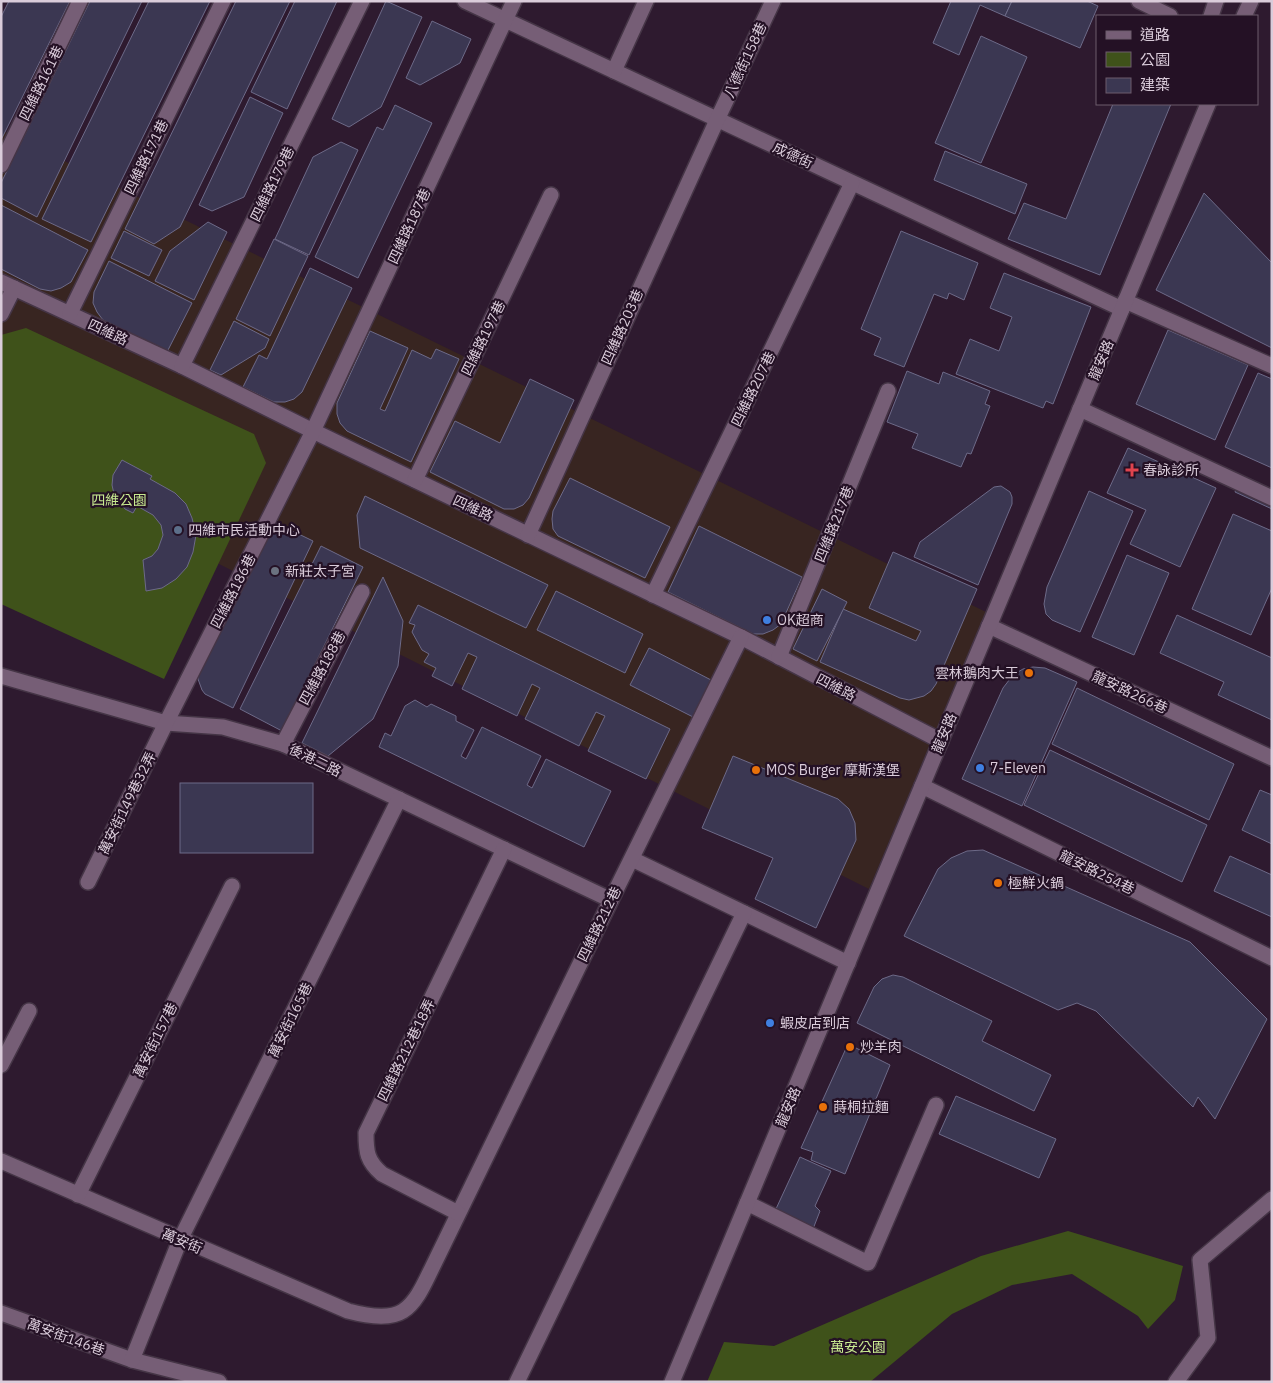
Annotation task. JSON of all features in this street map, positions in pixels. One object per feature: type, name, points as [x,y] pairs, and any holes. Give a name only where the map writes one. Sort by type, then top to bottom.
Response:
[{"type":"street","name":"四維路161巷","points":[[1,165],[80,1]]},
{"type":"street","name":"四維路171巷","points":[[70,314],[222,1]]},
{"type":"street","name":"四維路179巷","points":[[182,366],[362,1]]},
{"type":"street","name":"成德街","points":[[465,1],[852,183],[1124,305],[1272,366]]},
{"type":"street","name":"四維路187巷","points":[[313,432],[514,1]]},
{"type":"street","points":[[614,71],[646,1]]},
{"type":"street","name":"八德街158巷","points":[[717,120],[773,1]]},
{"type":"street","points":[[1139,1],[1168,15]]},
{"type":"street","points":[[1211,15],[1216,1]]},
{"type":"street","points":[[1244,15],[1251,1]]},
{"type":"street","name":"龍安路","points":[[672,1382],[1208,105]]},
{"type":"street","name":"四維路203巷","points":[[528,534],[717,120]]},
{"type":"street","name":"四維路207巷","points":[[653,594],[852,183]]},
{"type":"street","name":"四維路197巷","points":[[414,480],[551,195]]},
{"type":"street","name":"四維路","points":[[8,285],[182,366],[313,432],[741,637],[941,741]]},
{"type":"street","points":[[1,314],[8,285]]},
{"type":"street","name":"四維路217巷","points":[[779,657],[888,392]]},
{"type":"street","points":[[1080,409],[1272,498]]},
{"type":"street","name":"四維路186巷","points":[[166,723],[313,432]]},
{"type":"street","name":"四維路188巷","points":[[282,744],[362,592]]},
{"type":"street","name":"龍安路266巷","points":[[989,626],[1272,758]]},
{"type":"street","name":"四維路212巷","points":[[364,1315],[385,1316],[403,1312],[414,1300],[432,1268],[741,637]]},
{"type":"street","name":"後港二路","points":[[1,676],[166,723],[223,727],[282,744],[611,900]]},
{"type":"street","name":"萬安街149巷32弄","points":[[88,882],[166,723]]},
{"type":"street","name":"龍安路254巷","points":[[922,786],[1272,958]]},
{"type":"street","name":"萬安街165巷","points":[[180,1240],[399,800]]},
{"type":"street","name":"四維路212巷18弄","points":[[458,1213],[382,1174],[372,1166],[368,1156],[366,1133],[504,849]]},
{"type":"street","points":[[632,859],[848,963]]},
{"type":"street","name":"萬安街157巷","points":[[78,1195],[232,886]]},
{"type":"street","points":[[518,1382],[744,913]]},
{"type":"street","points":[[1,1065],[28,1011]]},
{"type":"street","points":[[747,1203],[868,1263],[936,1106]]},
{"type":"street","name":"萬安街","points":[[1,1162],[348,1311],[364,1315]]},
{"type":"street","points":[[1176,1382],[1208,1338],[1200,1260],[1272,1199]]},
{"type":"street","points":[[132,1360],[180,1240]]},
{"type":"street","name":"萬安街146巷","points":[[1,1313],[132,1360],[219,1382]]},
{"type":"shaded area","points":[[1,130],[986,612],[869,889],[1,455]]},
{"type":"green space","name":"四維公園","points":[[26,328],[254,434],[266,463],[164,679],[1,604],[1,335]]},
{"type":"green space","name":"萬安公園","points":[[1068,1231],[1183,1266],[1175,1300],[1148,1329],[1138,1316],[1072,1274],[1012,1285],[952,1314],[870,1382],[707,1382],[724,1342],[774,1346],[981,1256]]},
{"type":"building","points":[[9,1],[70,1],[1,140],[1,17]]},
{"type":"building","points":[[90,1],[142,1],[37,217],[1,198],[1,183]]},
{"type":"building","points":[[149,1],[210,1],[91,242],[42,219]]},
{"type":"building","points":[[236,1],[290,1],[180,227],[154,244],[125,229]]},
{"type":"building","points":[[295,1],[337,1],[287,109],[251,92]]},
{"type":"building","points":[[386,1],[422,17],[381,107],[349,127],[332,119]]},
{"type":"building","points":[[951,1],[1012,1],[1005,16],[980,5],[959,55],[933,43]]},
{"type":"building","points":[[1012,1],[1087,1],[1098,6],[1080,48],[1005,16]]},
{"type":"building","points":[[432,21],[471,39],[460,63],[420,85],[406,78]]},
{"type":"building","points":[[981,36],[1027,57],[981,163],[935,143]]},
{"type":"building","points":[[250,97],[283,113],[244,197],[212,211],[199,205]]},
{"type":"building","points":[[395,105],[432,123],[358,278],[315,257],[377,127],[383,130]]},
{"type":"building","points":[[1113,105],[1171,105],[1100,275],[1008,239],[1024,203],[1066,219]]},
{"type":"building","points":[[341,142],[358,150],[309,255],[275,239],[313,157]]},
{"type":"building","points":[[945,151],[1027,184],[1015,214],[934,180]]},
{"type":"building","points":[[1204,193],[1272,263],[1272,348],[1156,290]]},
{"type":"building","points":[[1,205],[88,250],[71,282],[51,291],[40,289],[1,269]]},
{"type":"building","points":[[208,222],[227,232],[194,300],[155,281],[170,251]]},
{"type":"building","points":[[124,231],[162,250],[149,276],[111,258]]},
{"type":"building","points":[[901,231],[978,263],[964,300],[949,293],[947,299],[934,294],[904,367],[874,355],[881,338],[861,329]]},
{"type":"building","points":[[274,239],[308,256],[270,336],[236,319]]},
{"type":"building","points":[[109,261],[192,303],[167,352],[103,320],[97,312],[93,303],[94,292]]},
{"type":"building","points":[[310,268],[352,288],[302,392],[294,399],[285,402],[274,402],[243,387],[259,355],[267,359]]},
{"type":"building","points":[[1004,273],[1091,307],[1053,404],[1046,401],[1043,408],[956,374],[970,339],[999,351],[1012,317],[990,308]]},
{"type":"building","points":[[234,321],[269,339],[265,348],[221,375],[210,370]]},
{"type":"building","points":[[1168,330],[1248,365],[1215,440],[1136,404]]},
{"type":"building","points":[[370,331],[408,348],[380,409],[385,411],[412,350],[431,359],[436,349],[459,359],[411,462],[347,431],[340,423],[337,414],[337,403]]},
{"type":"building","points":[[907,371],[939,384],[943,372],[990,391],[985,404],[990,406],[971,454],[967,453],[961,467],[912,448],[918,434],[887,422]]},
{"type":"building","points":[[1258,373],[1272,379],[1272,468],[1225,447]]},
{"type":"building","points":[[530,379],[574,400],[529,498],[523,505],[514,509],[504,509],[430,472],[455,421],[500,443]]},
{"type":"building","points":[[1128,448],[1216,488],[1180,567],[1130,544],[1146,510],[1107,493]]},
{"type":"building","name":"四維市民活動中心","points":[[122,460],[152,476],[150,479],[175,493],[186,504],[192,518],[196,535],[193,552],[187,567],[176,579],[162,588],[146,591],[143,560],[152,556],[158,549],[163,535],[161,525],[153,515],[137,506],[133,513],[125,509],[114,494],[112,485],[113,475]]},
{"type":"building","points":[[1241,476],[1272,490],[1272,509],[1235,492]]},
{"type":"building","points":[[570,478],[670,527],[645,578],[558,536],[553,529],[553,511]]},
{"type":"building","points":[[1001,486],[1010,492],[1012,504],[978,585],[914,557],[920,542],[994,487]]},
{"type":"building","points":[[1089,491],[1133,511],[1080,632],[1052,620],[1046,614],[1044,604],[1047,587]]},
{"type":"building","points":[[365,496],[548,585],[526,628],[360,548],[357,515]]},
{"type":"building","points":[[1233,514],[1272,531],[1272,588],[1251,635],[1192,609]]},
{"type":"building","points":[[272,521],[313,541],[233,708],[205,694],[198,679],[199,672]]},
{"type":"building","points":[[699,526],[802,577],[781,624],[763,634],[753,634],[668,592]]},
{"type":"building","points":[[321,546],[363,567],[282,731],[240,709]]},
{"type":"building","points":[[893,552],[977,589],[936,684],[924,696],[909,700],[900,698],[820,662],[843,609],[916,641],[921,631],[869,608]]},
{"type":"building","points":[[1127,555],[1169,573],[1134,655],[1092,637]]},
{"type":"building","points":[[383,577],[403,621],[398,666],[373,719],[328,756],[302,743]]},
{"type":"building","points":[[822,589],[847,602],[817,661],[793,649]]},
{"type":"building","points":[[556,591],[643,634],[625,673],[537,630]]},
{"type":"building","points":[[418,605],[670,729],[646,779],[588,751],[605,716],[596,712],[579,746],[525,719],[540,688],[532,684],[517,716],[462,689],[477,657],[468,653],[452,686],[432,676],[436,668],[424,662],[429,654],[422,650],[412,632],[415,625],[409,623]]},
{"type":"building","points":[[1177,615],[1272,658],[1272,720],[1218,695],[1224,682],[1160,653]]},
{"type":"building","points":[[649,648],[713,681],[695,718],[630,685]]},
{"type":"building","points":[[1033,667],[1045,668],[1077,682],[1022,806],[962,779],[1003,688],[1013,675],[1023,669]]},
{"type":"building","points":[[1077,688],[1234,764],[1209,820],[1052,744]]},
{"type":"building","points":[[415,700],[427,707],[431,704],[456,716],[456,721],[474,730],[461,756],[466,759],[482,727],[541,756],[527,785],[532,788],[546,759],[611,791],[584,847],[379,747],[385,733],[391,736],[405,706]]},
{"type":"building","points":[[1050,750],[1207,825],[1182,882],[1024,805]]},
{"type":"building","points":[[733,756],[838,799],[849,809],[855,823],[856,840],[816,928],[755,899],[773,858],[702,828]]},
{"type":"building","points":[[180,783],[313,783],[313,853],[180,853]]},
{"type":"building","points":[[1260,790],[1272,795],[1272,844],[1242,830]]},
{"type":"building","points":[[983,850],[1190,942],[1267,1019],[1215,1119],[1198,1097],[1193,1107],[1096,1011],[1077,1003],[1058,1010],[904,936],[938,869],[951,858],[967,851]]},
{"type":"building","points":[[1230,856],[1272,875],[1272,917],[1214,891]]},
{"type":"building","points":[[893,975],[903,977],[992,1021],[982,1041],[1051,1075],[1034,1111],[857,1023],[874,987],[882,979]]},
{"type":"building","points":[[848,1044],[890,1065],[845,1174],[811,1160],[813,1152],[801,1148]]},
{"type":"building","points":[[956,1096],[1056,1139],[1039,1178],[939,1134]]},
{"type":"building","points":[[800,1157],[831,1171],[815,1206],[820,1211],[813,1229],[775,1211]]},
{"type":"place","name":"春詠診所","points":[[1132,470]]},
{"type":"place","name":"四維市民活動中心","points":[[178,530]]},
{"type":"place","name":"新莊太子宮","points":[[275,571]]},
{"type":"place","name":"OK超商","points":[[767,620]]},
{"type":"place","name":"雲林鵝肉大王","points":[[1029,673]]},
{"type":"place","name":"7-Eleven","points":[[980,768]]},
{"type":"place","name":"MOS Burger 摩斯漢堡","points":[[756,770]]},
{"type":"place","name":"極鮮火鍋","points":[[998,883]]},
{"type":"place","name":"蝦皮店到店","points":[[770,1023]]},
{"type":"place","name":"炒羊肉","points":[[850,1047]]},
{"type":"place","name":"蒔桐拉麵","points":[[823,1107]]}]
